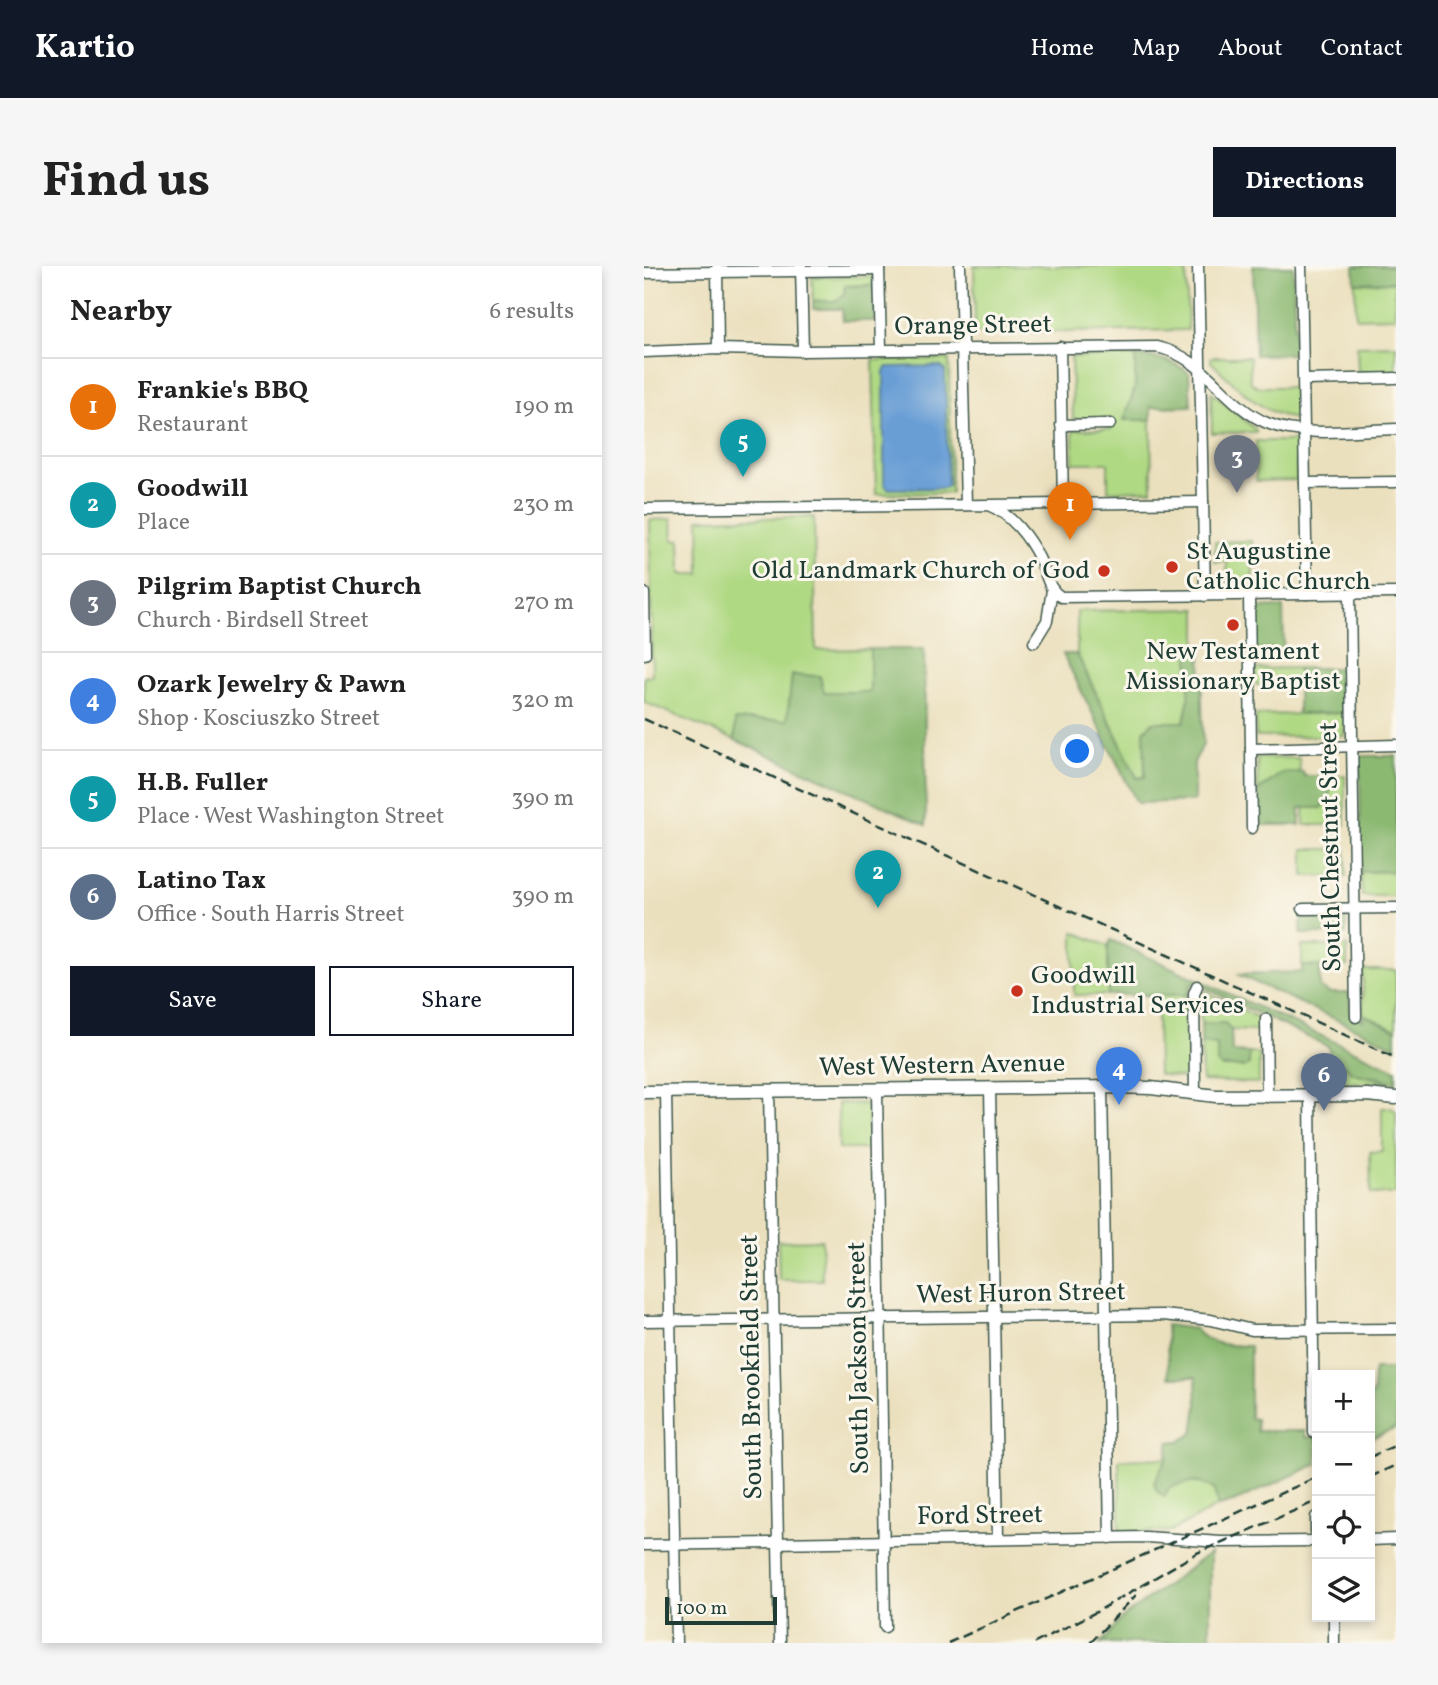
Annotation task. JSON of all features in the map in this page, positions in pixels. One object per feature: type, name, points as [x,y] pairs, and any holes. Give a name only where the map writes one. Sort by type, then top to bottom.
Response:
[{"type":"main road","name":"West Western Avenue","points":[[644,1092],[1102,1087],[1267,1097],[1367,1095],[1396,1098]]},
{"type":"main road","name":"West Western Avenue","points":[[1367,1095],[1381,1090],[1396,1090]]},
{"type":"main road","points":[[1382,1098],[1396,1104]]},
{"type":"street","points":[[960,266],[966,505]]},
{"type":"street","points":[[1198,266],[1205,596]]},
{"type":"street","points":[[1301,266],[1307,594]]},
{"type":"street","points":[[644,273],[717,269],[879,268],[881,349]]},
{"type":"street","points":[[717,269],[718,349]]},
{"type":"street","points":[[801,269],[803,351]]},
{"type":"street","points":[[1060,347],[1063,503]]},
{"type":"street","name":"Orange Street","points":[[644,352],[718,349],[803,351],[1157,347],[1177,353],[1200,368],[1251,414],[1277,426],[1305,431],[1396,429]]},
{"type":"street","points":[[1304,380],[1396,378]]},
{"type":"street","points":[[1061,425],[1110,424]]},
{"type":"street","points":[[1306,483],[1396,482]]},
{"type":"street","points":[[644,509],[1203,502]]},
{"type":"street","points":[[988,505],[1006,516],[1028,541],[1039,558],[1052,590],[1061,597],[1396,593]]},
{"type":"street","points":[[1034,642],[1046,621],[1052,590]]},
{"type":"street","points":[[644,593],[645,654]]},
{"type":"street","name":"South Chestnut Street","points":[[1350,594],[1356,1017]]},
{"type":"street","points":[[1249,595],[1252,828]]},
{"type":"street","points":[[1251,749],[1396,745]]},
{"type":"street","points":[[1303,909],[1396,908]]},
{"type":"street","points":[[1195,1094],[1194,993],[1197,986]]},
{"type":"street","points":[[1266,1019],[1267,1097]]},
{"type":"street","points":[[1102,1087],[1110,1538]]},
{"type":"street","points":[[990,1088],[998,1539]]},
{"type":"street","name":"South Jackson Street","points":[[877,1089],[885,1627]]},
{"type":"street","name":"South Brookfield Street","points":[[769,1091],[780,1643]]},
{"type":"street","points":[[666,1092],[676,1643]]},
{"type":"street","points":[[1310,1097],[1313,1370]]},
{"type":"street","name":"West Huron Street","points":[[644,1321],[1106,1316],[1190,1317],[1252,1331],[1396,1329]]},
{"type":"street","name":"Ford Street","points":[[644,1545],[1146,1537],[1221,1542],[1312,1541]]},
{"type":"street","points":[[1375,1540],[1396,1539]]},
{"type":"street","points":[[1334,1622],[1334,1643]]},
{"type":"green space","points":[[974,266],[1186,266],[1188,330],[975,333]]},
{"type":"green space","points":[[1253,266],[1293,266],[1295,354],[1255,355]]},
{"type":"green space","points":[[1354,266],[1394,266],[1395,282],[1355,283]]},
{"type":"green space","points":[[874,276],[874,285],[845,286],[844,295],[836,301],[813,301],[812,277]]},
{"type":"green space","points":[[1395,282],[1395,317],[1356,318],[1355,283]]},
{"type":"green space","points":[[874,285],[875,321],[843,321],[842,309],[813,309],[813,301],[836,301],[844,295],[845,286]]},
{"type":"green space","points":[[1396,345],[1396,372],[1358,372],[1357,346]]},
{"type":"green space","points":[[1136,356],[1135,388],[1125,420],[1151,420],[1152,490],[1108,491],[1108,463],[1073,463],[1073,430],[1111,429],[1111,419],[1073,419],[1071,357]]},
{"type":"green space","points":[[1136,356],[1164,360],[1189,373],[1191,406],[1151,407],[1151,420],[1124,420],[1135,388]]},
{"type":"green space","points":[[1211,357],[1250,357],[1250,381],[1257,387],[1295,387],[1296,419],[1271,411],[1249,397],[1211,362]]},
{"type":"green space","points":[[949,359],[951,493],[876,494],[873,360]]},
{"type":"green space","points":[[1211,392],[1256,430],[1256,432],[1212,433]]},
{"type":"green space","points":[[1256,441],[1296,441],[1297,480],[1256,481]]},
{"type":"green space","points":[[814,517],[816,650],[870,649],[870,693],[824,692],[787,720],[735,720],[735,740],[644,702],[644,677],[652,676],[650,520],[672,519],[673,540],[680,540],[681,574],[700,574],[699,519]]},
{"type":"green space","points":[[1252,541],[1253,581],[1227,582],[1227,562],[1215,562],[1215,542]]},
{"type":"green space","points":[[1283,607],[1284,649],[1255,649],[1254,608]]},
{"type":"green space","points":[[1197,609],[1197,654],[1189,655],[1189,698],[1184,723],[1153,722],[1145,777],[1137,778],[1077,654],[1077,611]]},
{"type":"green space","points":[[870,649],[924,649],[926,825],[735,740],[735,720],[787,720],[792,675],[820,676],[824,692],[870,692]]},
{"type":"green space","points":[[1063,654],[1077,654],[1137,778],[1145,777],[1144,731],[1153,722],[1184,722],[1189,698],[1189,654],[1201,654],[1203,745],[1194,762],[1194,801],[1137,803]]},
{"type":"green space","points":[[1298,668],[1298,684],[1256,685],[1255,669]]},
{"type":"green space","points":[[1298,668],[1344,668],[1344,713],[1298,714]]},
{"type":"green space","points":[[1344,713],[1344,736],[1256,737],[1256,715]]},
{"type":"green space","points":[[1360,756],[1396,756],[1396,871],[1361,872]]},
{"type":"green space","points":[[1257,758],[1299,758],[1300,772],[1282,773],[1258,791]]},
{"type":"green space","points":[[1303,772],[1304,776],[1329,776],[1330,795],[1322,808],[1300,808],[1300,825],[1258,825],[1258,791],[1282,773]]},
{"type":"green space","points":[[1329,776],[1345,776],[1345,825],[1304,825],[1304,808],[1322,808],[1330,795]]},
{"type":"green space","points":[[1304,849],[1346,849],[1346,876],[1304,876]]},
{"type":"green space","points":[[1396,871],[1396,896],[1362,896],[1361,872]]},
{"type":"green space","points":[[1301,919],[1346,919],[1346,934],[1301,934]]},
{"type":"green space","points":[[1074,932],[1108,946],[1108,995],[1074,995]]},
{"type":"green space","points":[[1111,940],[1396,1070],[1396,1082],[1351,1072],[1345,1066],[1329,1066],[1329,1047],[1197,984],[1191,985],[1187,995],[1108,995],[1108,946]]},
{"type":"green space","points":[[1302,946],[1347,946],[1347,966],[1302,966]]},
{"type":"green space","points":[[1302,966],[1320,966],[1320,987],[1329,993],[1350,993],[1350,1013],[1363,1020],[1363,1014],[1396,1030],[1396,1047],[1237,974],[1302,972]]},
{"type":"green space","points":[[1363,970],[1396,970],[1396,1030],[1363,1014]]},
{"type":"green space","points":[[1201,992],[1259,1018],[1258,1031],[1231,1030],[1225,1023],[1201,1023]]},
{"type":"green space","points":[[1148,995],[1187,995],[1189,1079],[1158,1074],[1157,1012]]},
{"type":"green space","points":[[1201,1023],[1225,1023],[1231,1030],[1232,1052],[1249,1053],[1249,1064],[1246,1067],[1221,1067],[1217,1062],[1217,1045],[1201,1043]]},
{"type":"green space","points":[[1201,1043],[1217,1045],[1217,1062],[1249,1064],[1249,1053],[1259,1053],[1259,1083],[1202,1081]]},
{"type":"green space","points":[[1329,1066],[1346,1066],[1360,1075],[1389,1082],[1330,1082]]},
{"type":"green space","points":[[838,1103],[868,1104],[869,1149],[839,1149]]},
{"type":"green space","points":[[1382,1108],[1396,1111],[1396,1194],[1371,1194],[1370,1152],[1382,1151]]},
{"type":"green space","points":[[822,1240],[822,1280],[779,1280],[778,1241]]},
{"type":"green space","points":[[1166,1325],[1195,1329],[1220,1344],[1250,1346],[1250,1418],[1256,1419],[1257,1431],[1305,1431],[1305,1437],[1312,1437],[1312,1466],[1234,1502],[1218,1506],[1214,1489],[1198,1483],[1170,1487],[1164,1497],[1157,1491],[1154,1482],[1167,1458],[1169,1442],[1180,1441],[1193,1433],[1197,1406],[1196,1377],[1169,1377]]},
{"type":"green space","points":[[1396,1369],[1396,1428],[1375,1437],[1375,1370]]},
{"type":"green space","points":[[1167,1458],[1161,1469],[1164,1496],[1170,1487],[1198,1483],[1214,1489],[1218,1506],[1172,1531],[1120,1532],[1119,1460]]},
{"type":"green space","points":[[1210,1553],[1210,1643],[1100,1643],[1121,1619]]},
{"type":"water","points":[[940,366],[945,370],[948,485],[944,488],[888,489],[884,484],[884,371],[888,367]]},
{"type":"railway","points":[[644,719],[1396,1058]]},
{"type":"railway","points":[[1375,1455],[1396,1445]]},
{"type":"railway","points":[[1375,1475],[1396,1465]]},
{"type":"railway","points":[[948,1643],[1312,1479]]},
{"type":"railway","points":[[1035,1643],[1098,1611],[1197,1553],[1312,1503]]},
{"type":"railway","points":[[1090,1643],[1136,1595]]},
{"type":"place","name":"H.B. Fuller","points":[[743,477]]},
{"type":"place","name":"Pilgrim Baptist Church","points":[[1237,493]]},
{"type":"place","name":"Frankie's BBQ","points":[[1070,540]]},
{"type":"place","name":"St Augustine Catholic Church","points":[[1172,567]]},
{"type":"place","name":"Old Landmark Church of God","points":[[1104,571]]},
{"type":"place","name":"New Testament Missionary Baptist","points":[[1233,625]]},
{"type":"place","name":"Goodwill","points":[[878,908]]},
{"type":"place","name":"Goodwill Industrial Services","points":[[1017,991]]},
{"type":"place","name":"Ozark Jewelry & Pawn","points":[[1119,1105]]},
{"type":"place","name":"Latino Tax","points":[[1324,1111]]}]
